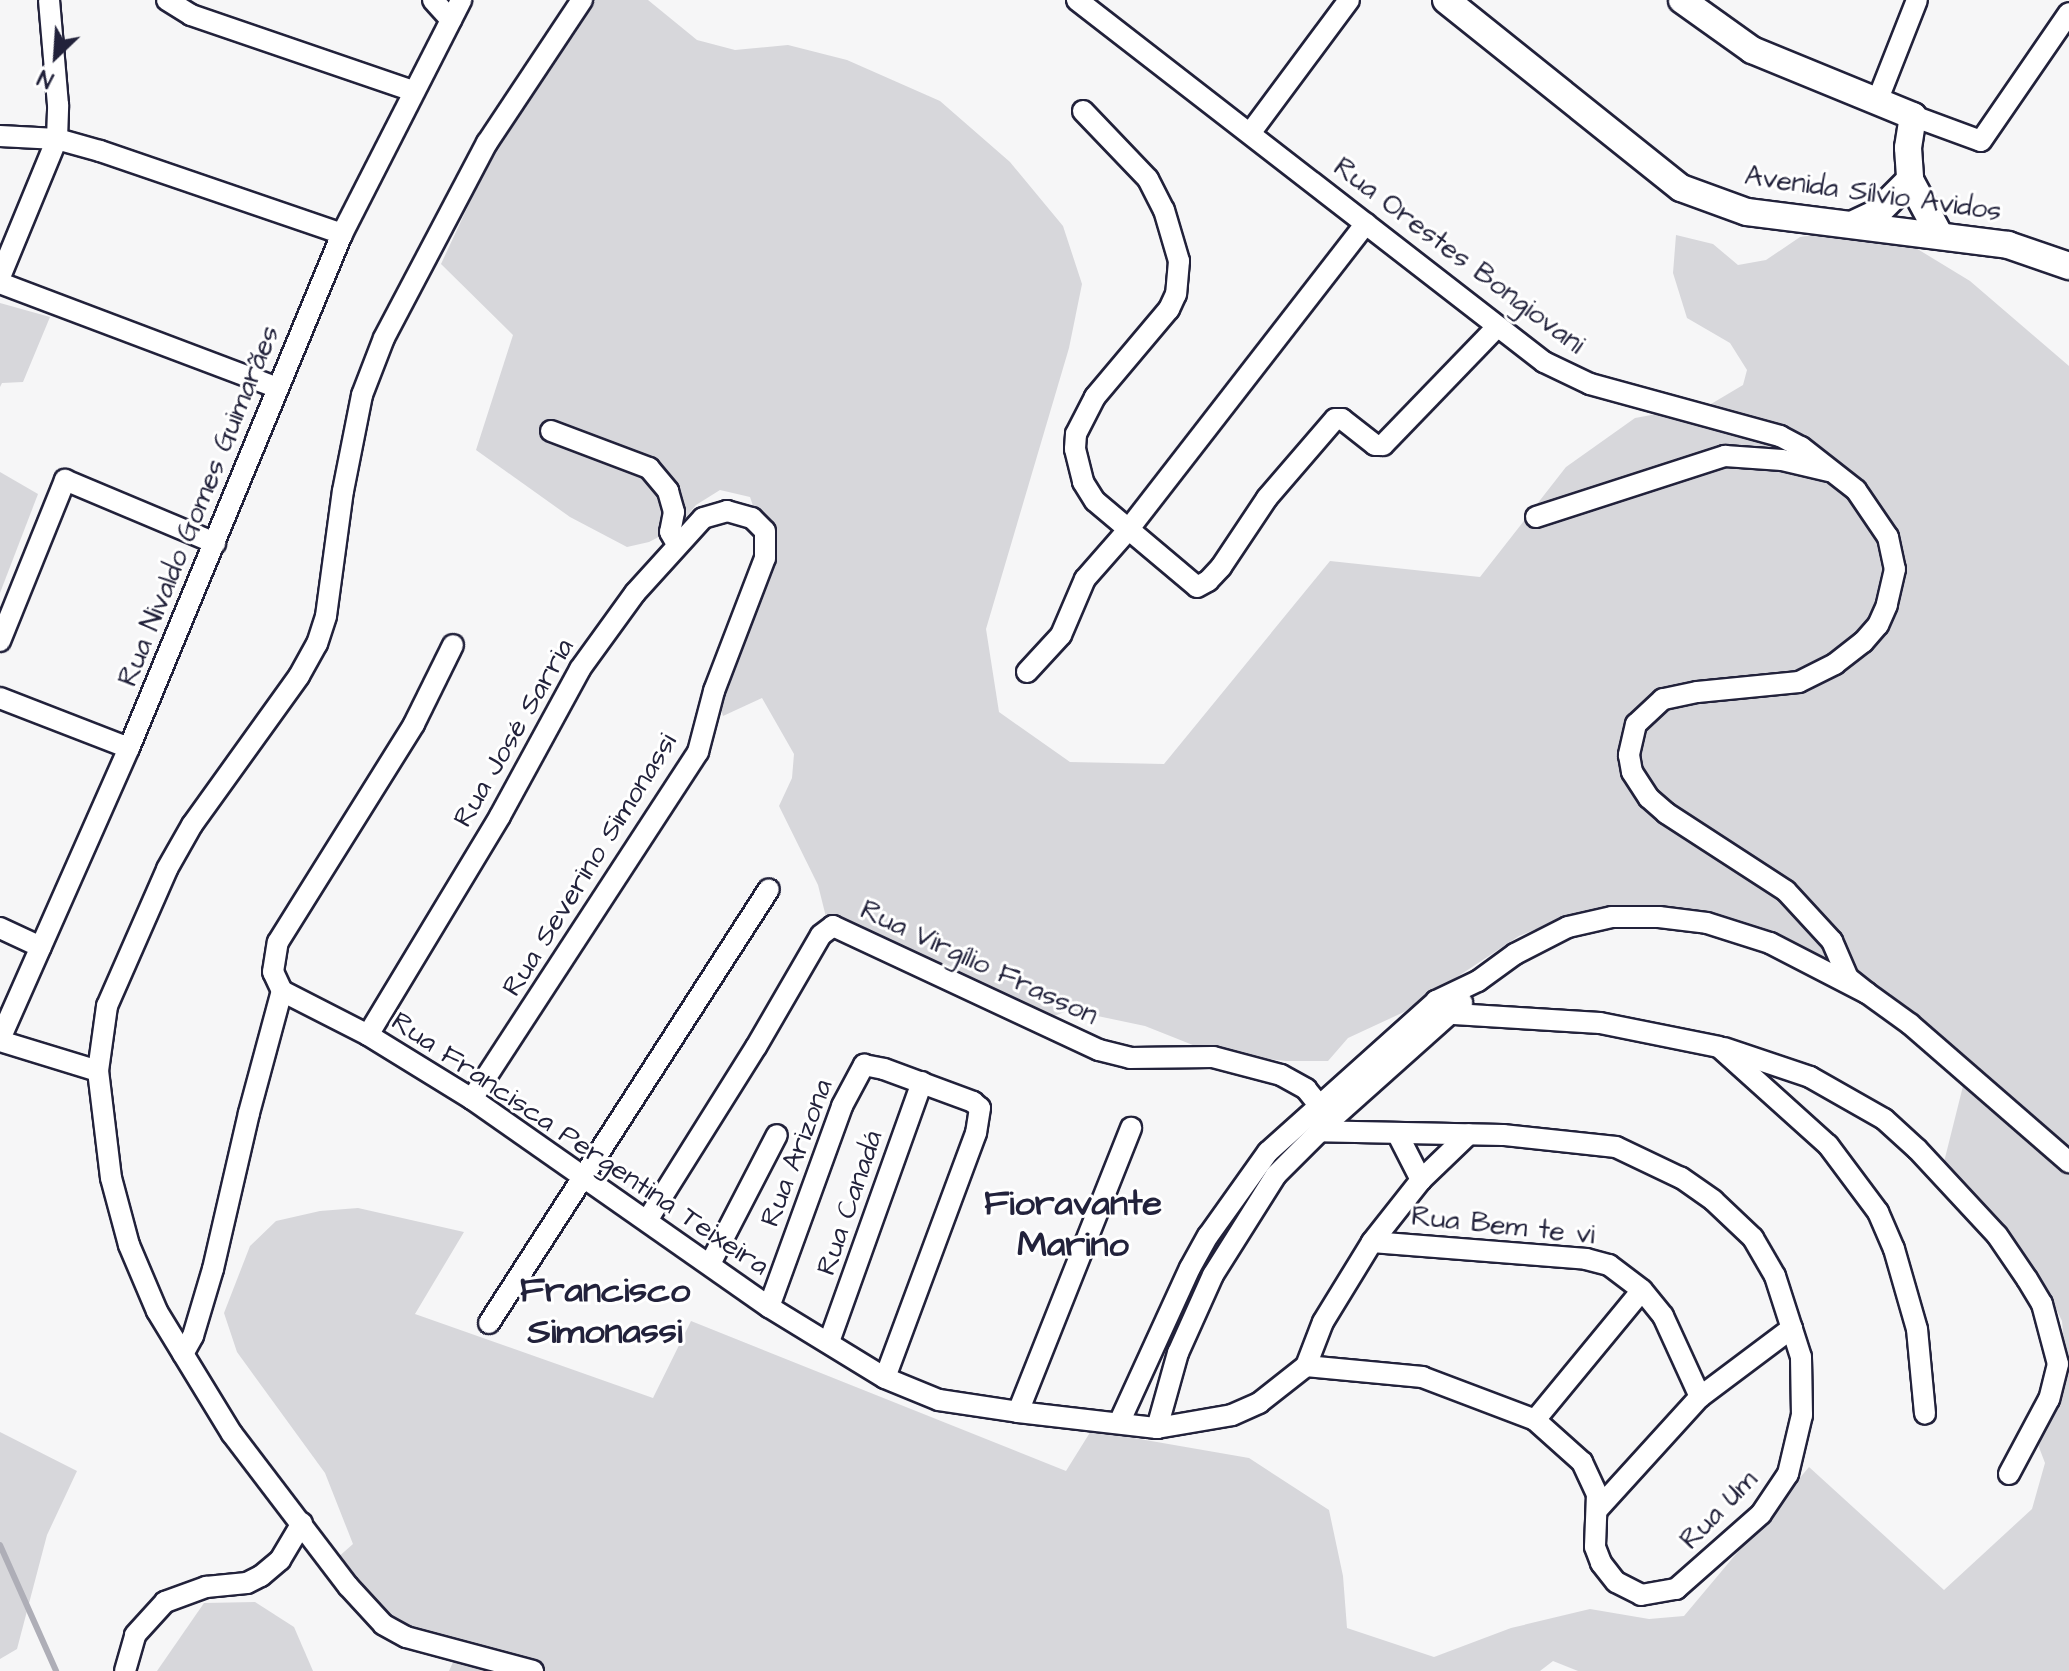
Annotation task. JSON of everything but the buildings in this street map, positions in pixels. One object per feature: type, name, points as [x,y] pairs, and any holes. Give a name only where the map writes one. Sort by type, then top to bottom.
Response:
[{"type":"main road","name":"Avenida Sílvio Avidos","points":[[1446,0],[1681,188],[1747,212],[1856,223],[2008,245],[2069,266]]},
{"type":"main road","points":[[1682,0],[1728,36],[1762,55],[1878,99],[1913,116],[1908,148],[1910,180],[1939,234]]},
{"type":"main road","points":[[1856,223],[1877,213],[1910,180]]},
{"type":"street","points":[[49,0],[58,105],[57,139],[0,280],[278,388]]},
{"type":"street","points":[[167,0],[191,15],[413,91]]},
{"type":"street","points":[[433,0],[451,20]]},
{"type":"street","name":"Rua Nivaldo Gomes Guimarães","points":[[98,1071],[0,1040],[129,748],[342,234],[461,0]]},
{"type":"street","points":[[533,1671],[406,1637],[383,1624],[348,1586],[232,1434],[157,1311],[129,1245],[111,1178],[98,1071],[107,1006],[177,850],[299,676],[317,644],[326,616],[343,491],[362,395],[384,338],[487,143],[582,0]]},
{"type":"street","points":[[1251,132],[1349,0]]},
{"type":"street","points":[[1878,99],[1917,0]]},
{"type":"street","name":"Rua Orestes Bongiovani","points":[[1087,3],[1497,327],[1566,375],[1780,436],[1837,473],[1856,490],[1888,537],[1895,569],[1893,590],[1878,625],[1848,655],[1799,682],[1697,692],[1663,699],[1636,724],[1629,755],[1632,772],[1649,798],[1666,813],[1786,891],[1832,941],[1848,978],[1867,993]]},
{"type":"street","points":[[1913,116],[1981,141],[2069,13]]},
{"type":"street","points":[[1083,111],[1148,179],[1164,210],[1179,261],[1176,294],[1169,309],[1103,385],[1076,434],[1075,449],[1088,491],[1190,583],[1202,586],[1221,567],[1250,521],[1335,419],[1342,419],[1375,445],[1383,445],[1497,327]]},
{"type":"street","points":[[0,136],[57,139],[342,234]]},
{"type":"street","points":[[1027,672],[1053,647],[1068,623],[1085,579],[1128,530],[1366,223]]},
{"type":"street","points":[[551,431],[649,468],[668,491],[674,512],[670,532],[677,544]]},
{"type":"street","points":[[1536,517],[1725,456],[1782,460],[1837,473]]},
{"type":"street","points":[[0,641],[65,480],[215,543]]},
{"type":"street","name":"Rua José Sarria","points":[[368,1035],[500,816],[580,669],[651,572],[703,518],[727,511],[752,518]]},
{"type":"street","name":"Rua Severino Simonassi","points":[[472,1099],[698,752],[714,691],[765,558],[765,531],[752,518]]},
{"type":"street","points":[[183,1354],[193,1336],[213,1269],[249,1113],[282,991],[273,972],[278,942],[399,750],[453,645]]},
{"type":"street","points":[[0,698],[129,748]]},
{"type":"street","points":[[489,1323],[769,889]]},
{"type":"street","points":[[1157,1428],[1178,1353],[1213,1275],[1276,1175],[1323,1119],[1436,1001],[1478,981],[1515,954],[1568,927],[1612,917],[1659,917],[1736,930],[1770,943],[1867,993],[1910,1024],[2069,1162]]},
{"type":"street","name":"Rua Virgílio Frasson","points":[[648,1219],[821,935],[833,926],[1099,1050],[1130,1058],[1213,1057],[1294,1081],[1323,1119]]},
{"type":"street","points":[[0,928],[41,947]]},
{"type":"street","points":[[1119,1423],[1208,1236],[1268,1152],[1323,1119],[1454,1014],[1478,981]]},
{"type":"street","name":"Rua Francisca Pergentina Teixeira","points":[[282,991],[368,1035],[472,1099],[648,1219],[769,1307],[885,1378],[939,1400],[1157,1428],[1232,1415],[1280,1390],[1306,1366]]},
{"type":"street","points":[[1436,1001],[1454,1014],[1600,1023],[1719,1047],[1810,1077],[1884,1119],[1917,1149],[1997,1235],[2042,1304],[2058,1364],[2049,1399],[2009,1474]]},
{"type":"street","points":[[1719,1047],[1828,1145],[1878,1212],[1894,1249],[1917,1329],[1925,1414]]},
{"type":"street","name":"Rua Arizona","points":[[769,1307],[842,1106],[864,1065],[870,1064],[922,1082]]},
{"type":"street","points":[[885,1378],[968,1157],[980,1108],[973,1102],[922,1082]]},
{"type":"street","name":"Rua Canadá","points":[[829,1342],[922,1082]]},
{"type":"street","name":"Rua Um","points":[[1323,1119],[1397,1133],[1469,1134],[1616,1147],[1647,1158],[1681,1178],[1713,1200],[1753,1238],[1775,1276],[1801,1357],[1802,1415],[1788,1474],[1761,1514],[1688,1580],[1676,1589],[1654,1594],[1628,1590],[1601,1563],[1595,1547],[1597,1510]]},
{"type":"street","points":[[1018,1412],[1131,1128]]},
{"type":"street","points":[[1397,1133],[1421,1180]]},
{"type":"street","points":[[1469,1134],[1421,1180],[1372,1242],[1323,1322],[1306,1366],[1422,1377],[1535,1420],[1582,1462],[1594,1486],[1597,1510]]},
{"type":"street","points":[[710,1264],[777,1135]]},
{"type":"street","name":"Rua Bem te vi","points":[[1372,1242],[1586,1259],[1609,1265],[1642,1290],[1663,1316],[1700,1397]]},
{"type":"street","points":[[1535,1420],[1642,1290]]},
{"type":"street","points":[[1597,1510],[1700,1397],[1792,1328]]},
{"type":"street","points":[[125,1671],[135,1635],[165,1602],[206,1587],[247,1583],[261,1576],[280,1560],[302,1523]]},
{"type":"shaded area","points":[[594,0],[648,0],[697,40],[735,50],[788,45],[847,60],[940,101],[1010,162],[1063,226],[1082,284],[1069,348],[986,629],[999,712],[1070,762],[1164,764],[1330,561],[1480,577],[1566,467],[1635,418],[1711,404],[1743,385],[1747,370],[1730,343],[1687,318],[1673,273],[1676,235],[1713,244],[1738,265],[1766,260],[1800,237],[1860,228],[1901,239],[1970,281],[2069,366],[2069,1671],[1578,1671],[1553,1661],[1540,1671],[449,1671],[454,1660],[371,1617],[336,1559],[353,1544],[325,1473],[237,1352],[224,1313],[250,1246],[276,1221],[320,1211],[358,1208],[464,1232],[415,1314],[653,1398],[691,1321],[1066,1471],[1094,1426],[1128,1437],[1249,1458],[1329,1510],[1343,1576],[1347,1628],[1434,1657],[1511,1628],[1590,1609],[1649,1619],[1684,1616],[1809,1467],[1944,1590],[2032,1509],[2045,1463],[2037,1442],[2055,1412],[2063,1376],[2062,1321],[2049,1294],[2030,1263],[1944,1162],[1968,1066],[1786,942],[1742,922],[1633,905],[1569,916],[1519,936],[1404,1012],[1348,1038],[1328,1061],[1286,1061],[1213,1053],[1145,1026],[1069,1010],[1052,1017],[829,929],[818,885],[779,806],[792,778],[794,754],[762,698],[723,716],[711,680],[758,572],[761,529],[750,497],[720,490],[696,505],[678,527],[649,542],[627,547],[570,517],[476,450],[513,335],[441,264],[490,159],[554,54]]},
{"type":"shaded area","points":[[0,303],[50,317],[23,382],[2,383],[0,387]]},
{"type":"shaded area","points":[[0,472],[38,494],[0,593]]},
{"type":"shaded area","points":[[0,1432],[77,1471],[47,1535],[17,1649],[0,1659]]},
{"type":"shaded area","points":[[255,1602],[294,1627],[313,1671],[157,1671],[204,1603]]},
{"type":"waterway","points":[[0,1545],[56,1671]]},
{"type":"district","name":"Fioravante Marino","points":[[1073,1224]]},
{"type":"district","name":"Francisco Simonassi","points":[[605,1310]]}]
